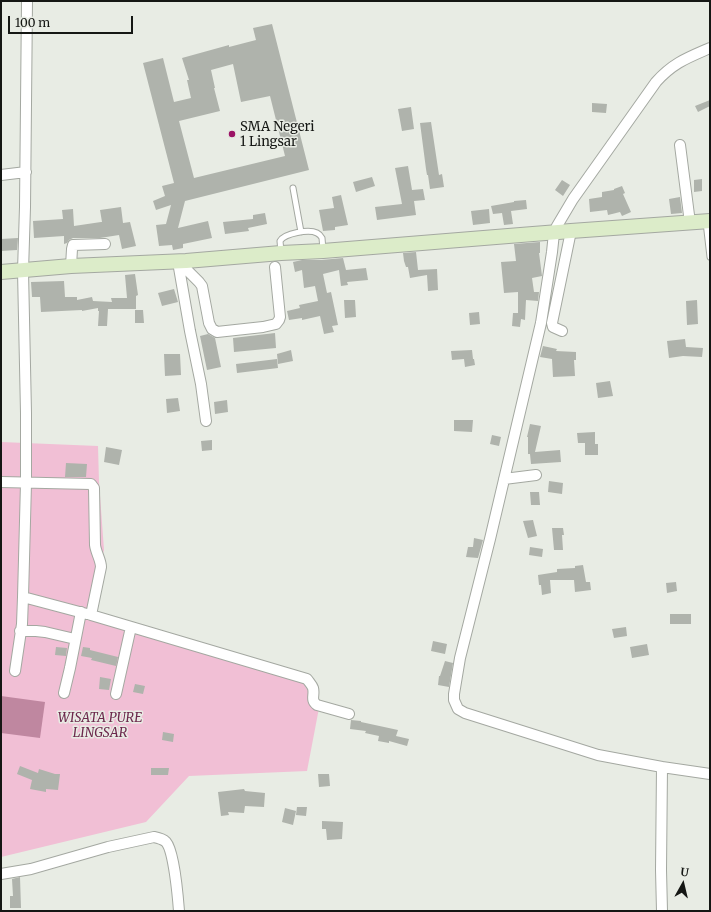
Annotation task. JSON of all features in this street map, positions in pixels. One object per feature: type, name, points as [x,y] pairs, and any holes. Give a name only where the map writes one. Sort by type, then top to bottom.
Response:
[{"type":"street","points":[[14,671],[23,597],[26,483],[23,271],[26,208],[27,1]]},
{"type":"street","points":[[710,48],[674,64],[663,73],[573,199],[554,232],[541,322],[460,658],[454,694],[454,700],[458,709],[465,713],[598,755],[710,774]]},
{"type":"street","points":[[680,145],[690,223]]},
{"type":"street","points":[[1,175],[26,172]]},
{"type":"street","points":[[1,272],[71,266],[182,261],[323,251],[708,221]]},
{"type":"street","points":[[562,331],[554,327],[552,323],[572,231]]},
{"type":"street","points":[[71,266],[73,245],[105,244]]},
{"type":"street","points":[[182,261],[187,270],[202,286],[209,324],[212,329],[217,332],[263,327],[276,324],[280,317],[275,266]]},
{"type":"street","points":[[182,261],[190,331],[201,384],[206,421]]},
{"type":"street","points":[[504,479],[536,476]]},
{"type":"street","points":[[1,482],[91,484],[94,488],[95,545],[101,567],[86,613],[75,639],[64,693]]},
{"type":"street","points":[[23,597],[86,613],[307,679],[312,687],[314,704],[349,714]]},
{"type":"street","points":[[116,694],[132,627]]},
{"type":"street","points":[[20,631],[36,630],[75,639]]},
{"type":"street","points":[[662,767],[662,911]]},
{"type":"street","points":[[1,874],[31,869],[108,847],[154,837],[161,838],[169,846],[172,856],[179,911]]},
{"type":"lane","points":[[292,188],[301,232]]},
{"type":"lane","points":[[708,221],[710,257]]},
{"type":"lane","points":[[281,253],[280,241],[283,237],[301,232],[317,233],[320,235],[323,241],[323,251]]},
{"type":"green space","name":"WISATA PURE LINGSAR","points":[[1,442],[98,446],[104,550],[85,618],[301,680],[319,708],[307,771],[189,776],[146,822],[1,857]]},
{"type":"shaded area","points":[[1,696],[45,702],[40,738],[1,733]]},
{"type":"building","points":[[272,24],[309,170],[185,201],[178,228],[208,221],[212,238],[183,244],[183,248],[173,250],[172,245],[159,246],[156,225],[166,224],[171,205],[156,210],[153,201],[165,196],[162,186],[174,183],[143,63],[163,58],[174,102],[191,98],[187,80],[189,80],[182,58],[229,45],[229,47],[256,40],[253,28]],"holes":[[[233,64],[241,102],[270,96],[285,156],[194,178],[179,121],[220,111],[211,70]]]},
{"type":"building","points":[[710,100],[710,106],[698,112],[695,106]]},
{"type":"building","points":[[592,103],[607,104],[606,113],[592,112]]},
{"type":"building","points":[[411,107],[414,129],[402,131],[398,109]]},
{"type":"building","points":[[431,122],[439,175],[442,174],[444,187],[430,189],[420,123]]},
{"type":"building","points":[[408,166],[412,190],[423,189],[425,200],[414,201],[416,215],[377,220],[375,207],[402,204],[395,168]]},
{"type":"building","points":[[372,177],[375,186],[356,192],[353,182]]},
{"type":"building","points":[[702,179],[702,191],[694,192],[694,180]]},
{"type":"building","points":[[562,180],[570,185],[563,196],[555,190]]},
{"type":"building","points":[[622,186],[625,193],[623,194],[631,212],[622,216],[620,212],[608,215],[607,210],[590,212],[589,199],[602,197],[602,192],[614,190]]},
{"type":"building","points":[[341,195],[348,225],[335,227],[335,230],[323,231],[319,210],[334,208],[332,197]]},
{"type":"building","points":[[680,197],[682,213],[671,214],[669,199]]},
{"type":"building","points":[[526,200],[527,209],[511,211],[513,224],[504,225],[502,213],[493,214],[491,206]]},
{"type":"building","points":[[121,207],[123,223],[130,222],[136,246],[122,249],[119,235],[100,238],[73,238],[64,244],[64,236],[34,238],[33,221],[63,219],[62,210],[73,209],[74,226],[102,222],[100,210]]},
{"type":"building","points":[[489,209],[490,223],[473,225],[471,211]]},
{"type":"building","points":[[265,213],[267,224],[248,228],[249,231],[225,234],[223,222],[253,219],[253,215]]},
{"type":"building","points":[[18,238],[17,250],[1,251],[1,239]]},
{"type":"building","points":[[540,242],[539,253],[542,276],[532,278],[534,292],[539,292],[538,301],[526,300],[525,320],[521,319],[520,327],[512,326],[513,313],[518,313],[518,292],[504,293],[501,262],[516,261],[514,244]]},
{"type":"building","points":[[416,252],[418,270],[437,269],[438,290],[428,291],[427,275],[410,278],[403,253]]},
{"type":"building","points":[[343,258],[346,270],[366,268],[368,280],[347,282],[348,285],[341,286],[339,270],[323,274],[327,293],[331,292],[338,325],[332,326],[334,332],[324,334],[320,316],[302,320],[302,318],[289,320],[287,311],[300,308],[299,305],[318,301],[315,286],[304,288],[302,270],[295,272],[293,262],[302,260]]},
{"type":"building","points":[[135,274],[138,295],[136,296],[136,309],[108,309],[107,326],[98,326],[98,308],[82,311],[41,312],[40,297],[32,297],[31,282],[64,281],[65,297],[77,297],[77,300],[92,297],[93,301],[112,302],[111,298],[127,298],[125,275]]},
{"type":"building","points":[[174,289],[178,302],[162,306],[158,293]]},
{"type":"building","points":[[344,300],[355,300],[356,317],[345,318]]},
{"type":"building","points":[[697,300],[698,324],[687,325],[686,301]]},
{"type":"building","points":[[135,310],[143,310],[144,323],[135,323]]},
{"type":"building","points":[[479,312],[480,324],[470,325],[469,313]]},
{"type":"building","points":[[275,333],[276,348],[234,352],[233,338]]},
{"type":"building","points":[[208,334],[215,338],[221,367],[207,370],[200,336]]},
{"type":"building","points":[[685,339],[686,347],[703,348],[702,357],[683,356],[669,358],[667,341]]},
{"type":"building","points":[[543,346],[557,349],[556,351],[576,352],[576,360],[574,360],[575,376],[553,377],[552,359],[540,357]]},
{"type":"building","points":[[291,350],[293,361],[278,364],[277,354]]},
{"type":"building","points":[[472,350],[475,365],[465,367],[464,359],[452,360],[451,351]]},
{"type":"building","points":[[164,354],[180,354],[181,375],[165,376]]},
{"type":"building","points":[[277,359],[278,368],[237,373],[236,364]]},
{"type":"building","points":[[610,381],[613,396],[598,398],[596,383]]},
{"type":"building","points":[[178,398],[180,411],[167,413],[166,399]]},
{"type":"building","points":[[227,400],[228,412],[215,414],[214,402]]},
{"type":"building","points":[[454,420],[473,420],[472,432],[454,431]]},
{"type":"building","points":[[530,424],[541,426],[535,452],[560,450],[561,462],[531,464],[530,454],[528,454],[527,437]]},
{"type":"building","points":[[595,432],[595,444],[598,444],[598,455],[585,455],[585,443],[578,443],[577,433]]},
{"type":"building","points":[[492,435],[501,437],[499,446],[490,444]]},
{"type":"building","points":[[212,440],[212,450],[202,451],[201,441]]},
{"type":"building","points":[[106,447],[122,450],[119,465],[104,462]]},
{"type":"building","points":[[66,463],[87,464],[86,477],[65,477]]},
{"type":"building","points":[[549,481],[563,483],[562,494],[548,492]]},
{"type":"building","points":[[530,492],[539,492],[540,505],[531,505]]},
{"type":"building","points":[[533,520],[537,536],[528,538],[523,521]]},
{"type":"building","points":[[552,528],[563,528],[563,550],[554,550]]},
{"type":"building","points":[[474,538],[483,540],[478,558],[466,557],[468,547],[473,547]]},
{"type":"building","points":[[530,547],[543,549],[542,557],[529,555]]},
{"type":"building","points":[[583,565],[586,582],[590,582],[591,590],[575,592],[574,580],[550,580],[551,593],[542,595],[538,575],[557,572],[557,569],[575,568],[575,566]]},
{"type":"building","points":[[676,582],[677,591],[667,593],[666,583]]},
{"type":"building","points":[[670,614],[691,614],[691,624],[670,624]]},
{"type":"building","points":[[626,627],[627,636],[614,638],[612,629]]},
{"type":"building","points":[[433,641],[447,644],[445,654],[431,651]]},
{"type":"building","points":[[647,644],[649,655],[632,658],[630,647]]},
{"type":"building","points":[[56,647],[67,648],[66,656],[55,655]]},
{"type":"building","points":[[83,647],[118,657],[116,666],[81,656]]},
{"type":"building","points":[[445,661],[453,663],[449,687],[438,685],[439,676]]},
{"type":"building","points":[[100,677],[111,679],[109,690],[99,689]]},
{"type":"building","points":[[135,684],[145,686],[143,694],[133,692]]},
{"type":"building","points":[[351,720],[398,730],[396,736],[409,739],[407,746],[389,741],[389,743],[378,741],[379,736],[365,733],[366,731],[350,729]]},
{"type":"building","points":[[163,732],[174,734],[173,742],[162,740]]},
{"type":"building","points":[[20,766],[38,773],[39,769],[60,774],[58,790],[46,789],[46,792],[30,789],[32,780],[17,774]]},
{"type":"building","points":[[151,768],[169,768],[168,775],[151,775]]},
{"type":"building","points":[[318,774],[329,774],[330,786],[319,787]]},
{"type":"building","points":[[244,789],[245,791],[265,793],[264,807],[245,806],[244,813],[228,812],[229,815],[221,816],[218,792]]},
{"type":"building","points":[[297,807],[307,807],[306,816],[296,815]]},
{"type":"building","points":[[285,808],[296,811],[293,825],[282,822]]},
{"type":"building","points":[[322,821],[343,822],[342,839],[327,840],[326,829],[322,829]]},
{"type":"building","points":[[20,877],[21,908],[10,908],[10,896],[13,896],[12,879]]},
{"type":"place","name":"SMA Negeri 1 Lingsar","points":[[232,134]]}]
